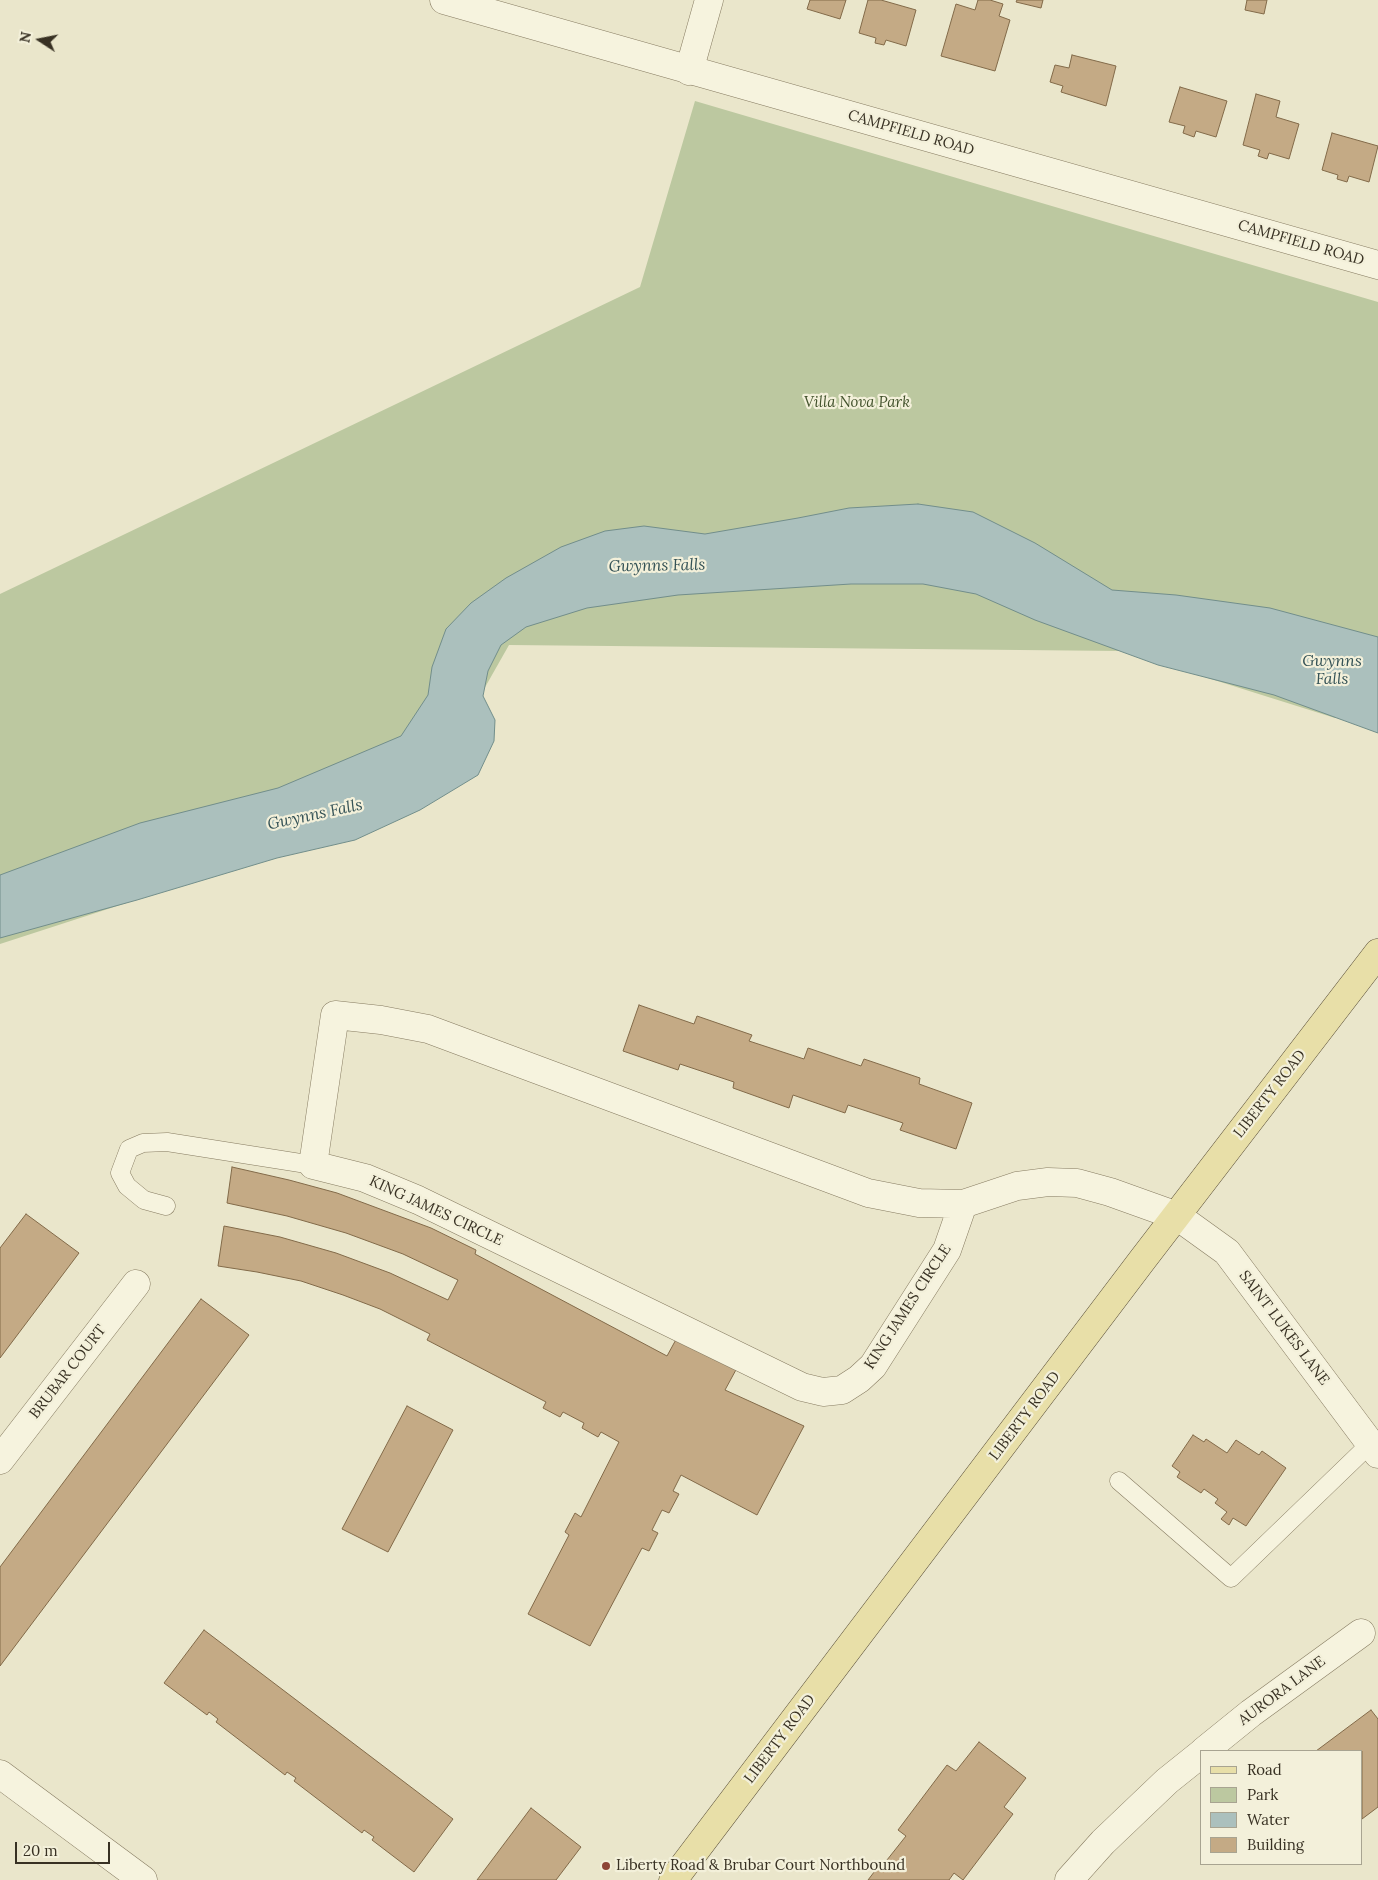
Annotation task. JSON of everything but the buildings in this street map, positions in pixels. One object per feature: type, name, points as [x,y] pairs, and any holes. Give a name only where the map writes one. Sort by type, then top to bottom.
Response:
[{"type":"main road","name":"LIBERTY ROAD","points":[[673,1880],[1176,1216],[1378,953]]},
{"type":"street","name":"CAMPFIELD ROAD","points":[[444,0],[1378,265]]},
{"type":"street","points":[[689,71],[709,0]]},
{"type":"street","points":[[313,1165],[335,1015],[381,1020],[428,1029],[868,1193],[919,1203],[963,1204],[1017,1186],[1048,1182],[1078,1183],[1110,1192],[1176,1216]]},
{"type":"street","name":"KING JAMES CIRCLE","points":[[313,1165],[365,1178],[418,1200],[802,1387],[823,1392],[842,1390],[859,1380],[874,1366],[947,1250],[963,1204]]},
{"type":"street","name":"SAINT LUKES LANE","points":[[1176,1216],[1227,1252],[1374,1449]]},
{"type":"street","name":"BRUBAR COURT","points":[[0,1460],[136,1284]]},
{"type":"street","name":"AURORA LANE","points":[[1205,1750],[1251,1713],[1361,1633]]},
{"type":"street","name":"AURORA LANE","points":[[1069,1880],[1110,1835],[1167,1781],[1200,1754]]},
{"type":"street","points":[[0,1774],[143,1880]]},
{"type":"lane","points":[[166,1206],[144,1200],[127,1186],[120,1173],[129,1149],[142,1143],[167,1142],[313,1165]]},
{"type":"lane","points":[[1119,1481],[1231,1578],[1374,1449]]},
{"type":"green space","name":"Villa Nova Park","points":[[695,101],[1378,302],[1378,667],[1335,718],[1122,651],[509,645],[416,809],[0,944],[0,594],[640,287]]},
{"type":"water","name":"Gwynns Falls","points":[[918,504],[973,512],[1035,543],[1112,590],[1176,595],[1270,608],[1378,637],[1378,733],[1274,695],[1158,665],[1035,620],[976,594],[923,584],[851,584],[678,595],[587,608],[526,627],[501,645],[488,671],[483,696],[495,720],[494,741],[478,775],[420,810],[355,840],[277,858],[137,900],[0,938],[0,875],[140,823],[278,788],[401,736],[428,695],[432,667],[446,629],[471,603],[506,578],[561,547],[605,531],[644,526],[705,534],[849,508]]},
{"type":"place","name":"Liberty Road & Brubar Court Northbound","points":[[606,1866]]}]
